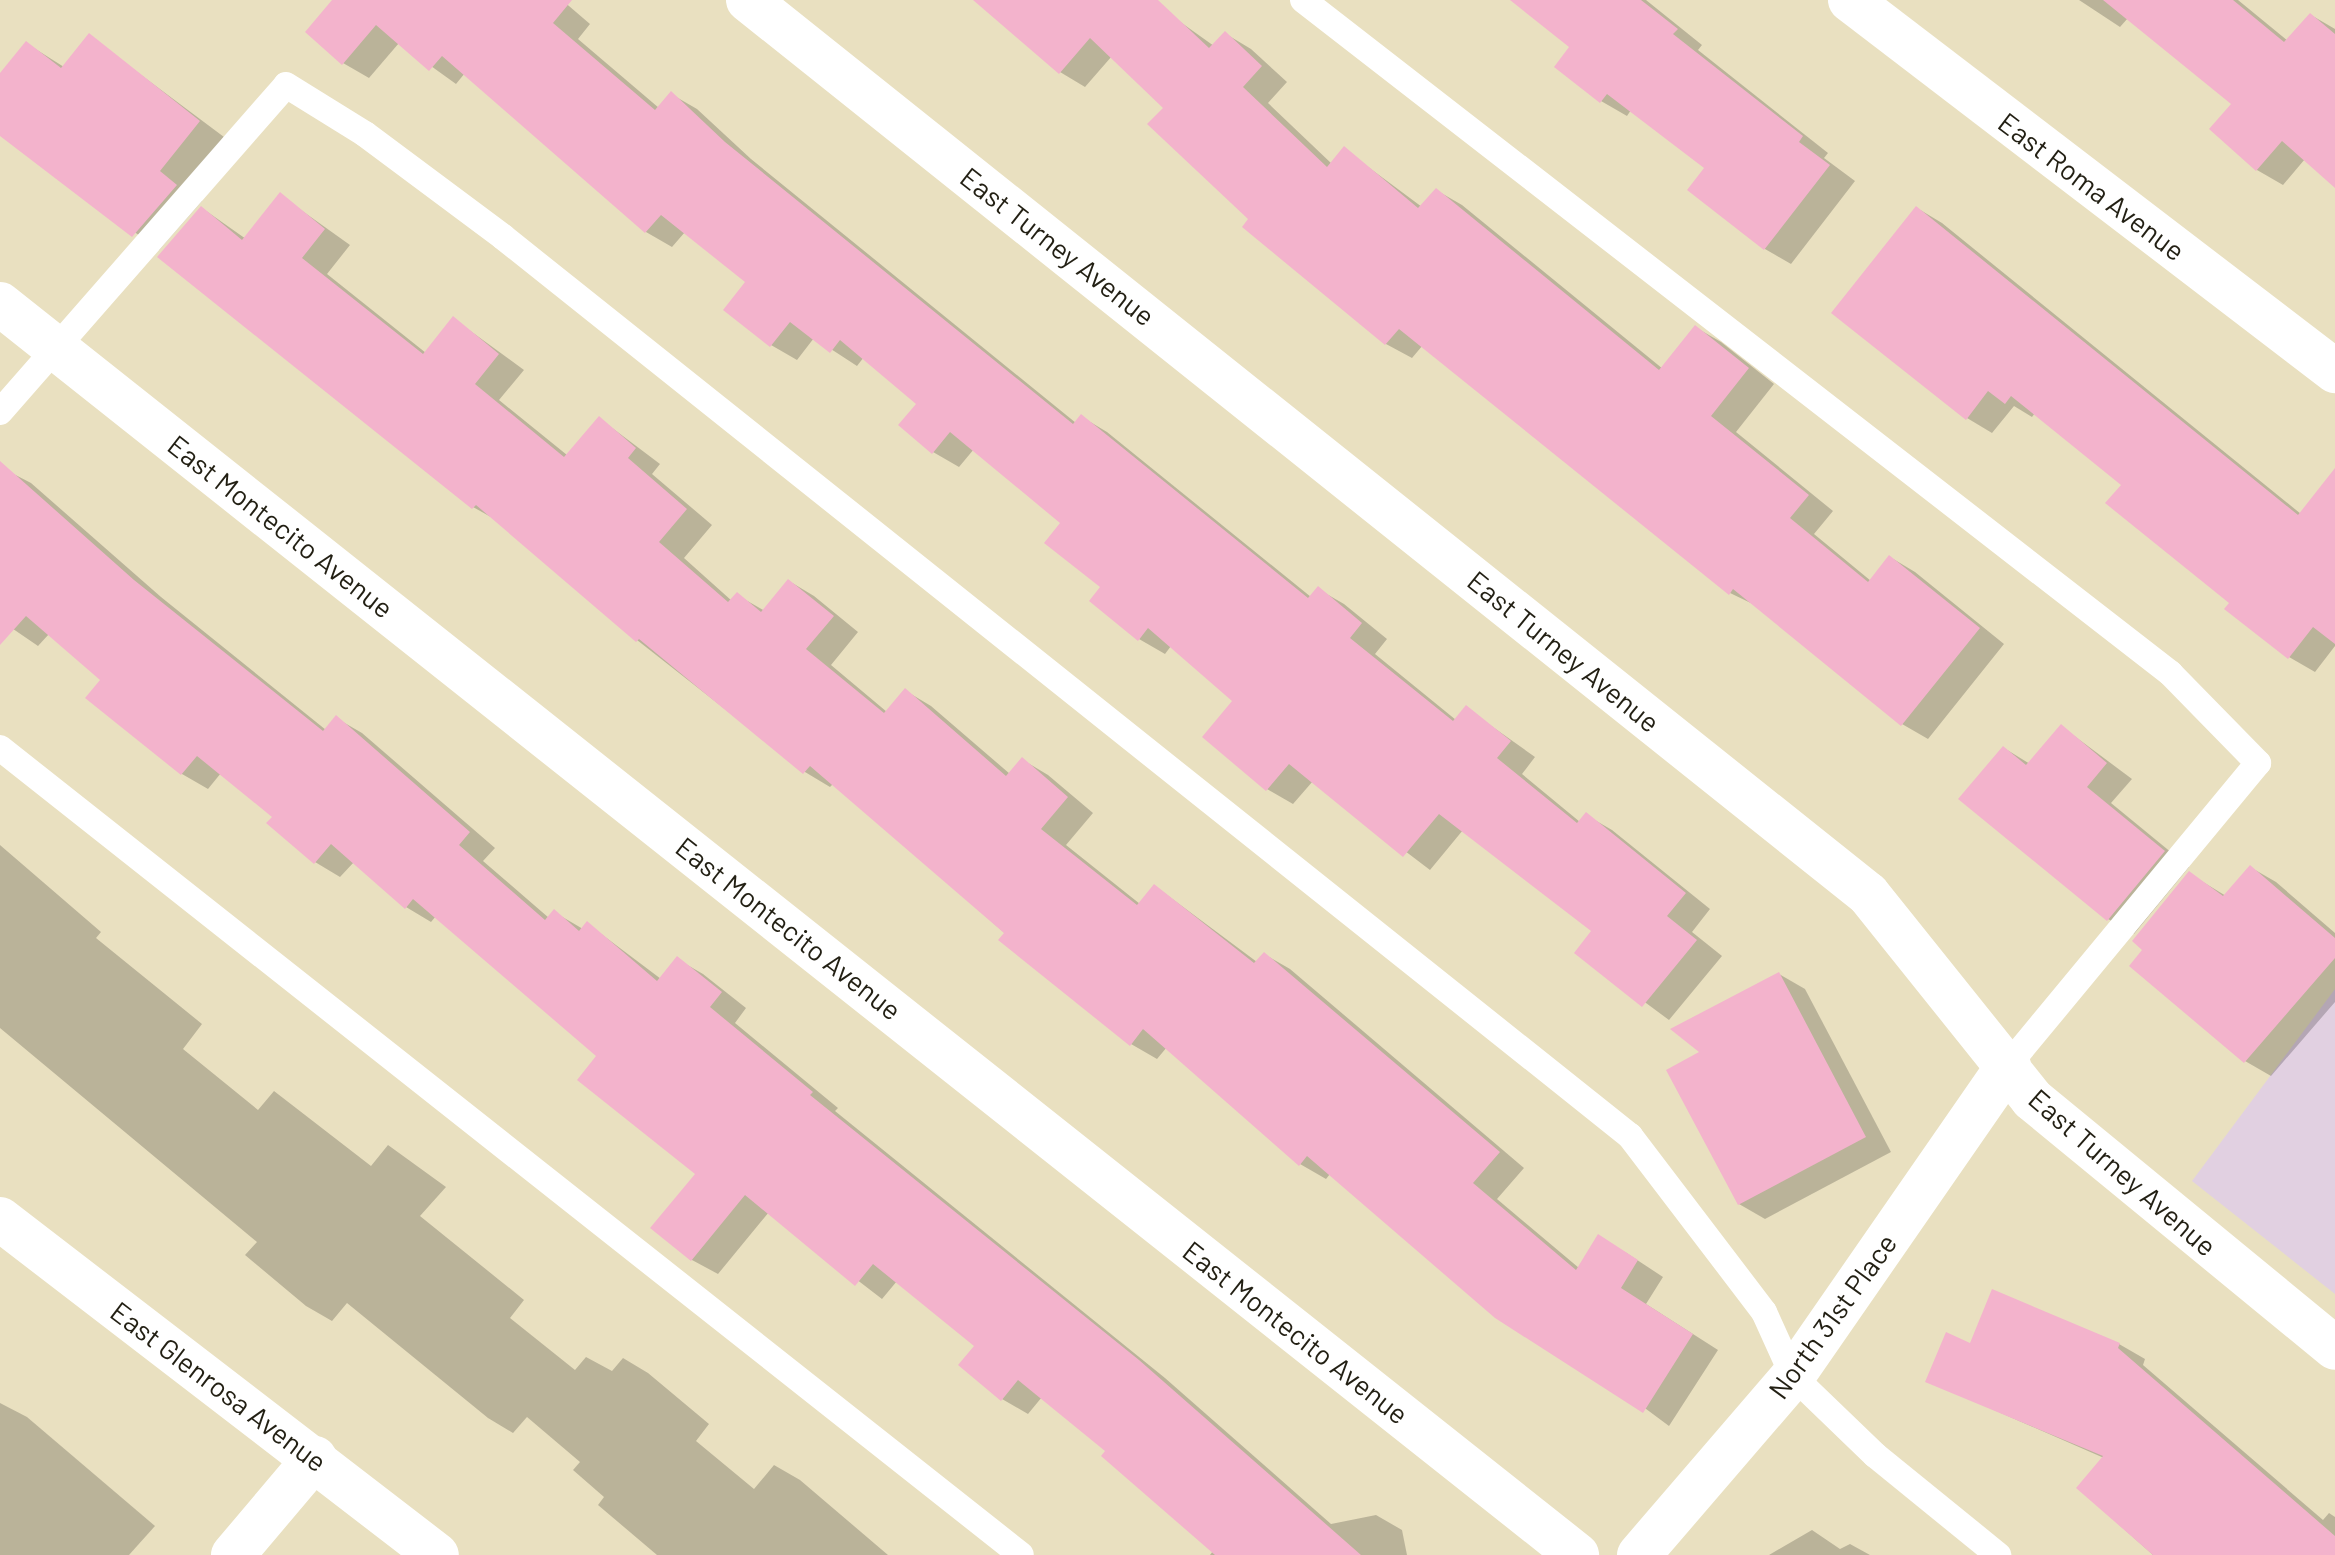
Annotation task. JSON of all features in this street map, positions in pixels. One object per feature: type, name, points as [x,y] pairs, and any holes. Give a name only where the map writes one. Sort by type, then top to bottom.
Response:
[{"type":"street","name":"East Turney Avenue","points":[[748,0],[1868,894],[2009,1064],[2032,1099],[2335,1348]]},
{"type":"street","name":"East Roma Avenue","points":[[1850,0],[2335,371]]},
{"type":"street","name":"East Montecito Avenue","points":[[0,304],[1577,1555]]},
{"type":"street","name":"North 31st Place","points":[[1639,1555],[1793,1376],[2009,1064]]},
{"type":"street","name":"East Glenrosa Avenue","points":[[0,1219],[315,1458],[437,1555]]},
{"type":"street","points":[[233,1555],[315,1458]]},
{"type":"lane","points":[[1303,0],[2170,673],[2258,763],[2009,1064]]},
{"type":"lane","points":[[0,412],[286,85],[365,134],[503,237],[1630,1136],[1764,1312],[1793,1376],[1875,1455],[1998,1555]]},
{"type":"lane","points":[[0,748],[1021,1555]]},
{"type":"shaded area","points":[[2335,989],[2335,1294],[2192,1181]]},
{"type":"building","points":[[332,0],[572,0],[553,23],[655,110],[671,91],[725,142],[1073,424],[1081,414],[1308,598],[1318,586],[1362,623],[1350,638],[1453,721],[1466,705],[1511,741],[1497,758],[1577,823],[1586,812],[1686,893],[1667,916],[1697,940],[1642,1007],[1574,953],[1591,931],[1439,814],[1403,857],[1289,764],[1266,791],[1202,737],[1232,701],[1148,628],[1138,641],[1089,601],[1100,587],[1044,543],[1060,523],[950,432],[932,454],[898,425],[916,404],[840,340],[830,353],[790,322],[770,347],[723,310],[745,282],[661,215],[645,233],[442,56],[429,71],[376,25],[342,65],[305,32]]},
{"type":"building","points":[[973,0],[1158,0],[1209,48],[1225,31],[1262,66],[1243,87],[1327,167],[1344,146],[1418,208],[1436,188],[1659,370],[1695,325],[1749,368],[1711,416],[1809,495],[1790,518],[1868,582],[1889,555],[1980,628],[1901,726],[1733,589],[1729,595],[1399,329],[1385,345],[1242,227],[1248,219],[1147,124],[1163,108],[1090,38],[1059,74]]},
{"type":"building","points":[[1510,0],[1641,0],[1678,29],[1673,34],[1803,136],[1799,142],[1830,165],[1764,250],[1687,190],[1704,168],[1607,94],[1600,103],[1554,67],[1569,47]]},
{"type":"building","points":[[2103,0],[2233,0],[2284,42],[2310,13],[2335,34],[2335,188],[2282,141],[2256,171],[2209,129],[2231,104]]},
{"type":"building","points":[[89,33],[200,121],[160,171],[177,185],[132,237],[0,136],[0,73],[26,41],[61,68]]},
{"type":"building","points":[[280,192],[325,229],[302,258],[423,354],[453,316],[499,354],[475,384],[564,457],[599,416],[636,448],[628,458],[687,509],[659,542],[728,602],[737,592],[761,612],[788,579],[834,616],[806,649],[884,713],[905,688],[1006,776],[1022,757],[1068,797],[1041,829],[1137,905],[1154,884],[1254,963],[1264,952],[1500,1152],[1473,1183],[1576,1270],[1598,1234],[1638,1260],[1621,1288],[1693,1334],[1643,1413],[1495,1318],[1307,1156],[1299,1166],[1143,1029],[1130,1046],[998,940],[1004,933],[810,766],[803,774],[639,639],[636,642],[476,505],[472,509],[157,257],[201,206],[242,240]]},
{"type":"building","points":[[1916,206],[2298,515],[2335,468],[2335,644],[2313,627],[2288,659],[2224,609],[2229,603],[2105,503],[2121,485],[2011,396],[2005,404],[1988,391],[1966,420],[1831,313]]},
{"type":"building","points":[[0,461],[134,580],[323,731],[336,715],[470,832],[459,845],[545,920],[554,909],[579,931],[587,921],[657,981],[677,956],[722,992],[710,1007],[813,1092],[810,1095],[1139,1360],[1361,1555],[1215,1555],[1101,1456],[1105,1451],[1018,1380],[1001,1401],[958,1365],[974,1346],[873,1264],[855,1286],[745,1195],[691,1261],[650,1228],[695,1174],[577,1080],[596,1056],[413,899],[405,909],[331,844],[314,864],[266,823],[272,817],[197,756],[181,775],[85,698],[100,680],[26,616],[0,645]]},
{"type":"building","points":[[2061,724],[2107,763],[2087,787],[2165,851],[2107,921],[1958,799],[2003,746],[2026,765]]},
{"type":"building","points":[[2250,865],[2335,938],[2335,958],[2244,1063],[2129,966],[2142,950],[2132,941],[2189,871],[2223,896]]},
{"type":"building","points":[[1779,972],[1866,1137],[1738,1205],[1666,1070],[1699,1052],[1670,1029]]},
{"type":"building","points":[[1992,1289],[2120,1343],[2118,1348],[2335,1536],[2335,1555],[2153,1555],[2076,1488],[2103,1456],[1925,1382],[1946,1332],[1970,1343]]}]
